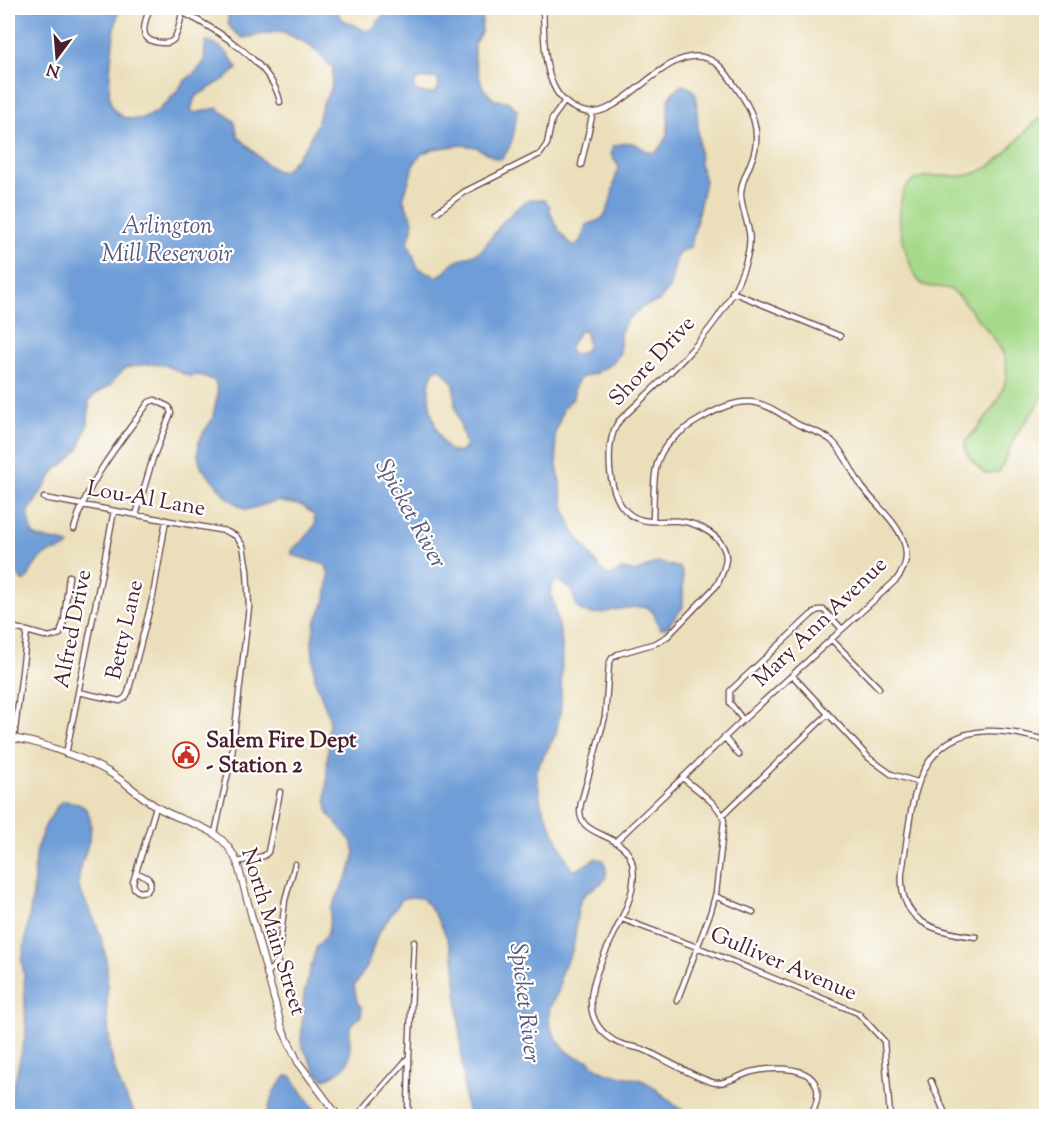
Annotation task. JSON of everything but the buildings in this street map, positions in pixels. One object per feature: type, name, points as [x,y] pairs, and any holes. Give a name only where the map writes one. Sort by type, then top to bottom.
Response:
[{"type":"street","points":[[150,8],[145,25],[145,36],[149,40],[166,43],[173,40],[182,10],[206,23],[247,54],[266,76],[279,100]]},
{"type":"street","points":[[543,8],[546,65],[552,84],[565,101],[586,112],[593,112],[581,165]]},
{"type":"street","name":"Shore Drive","points":[[593,112],[610,106],[665,68],[688,58],[700,57],[713,61],[723,68],[747,102],[757,138],[755,151],[742,185],[741,197],[750,245],[748,257],[732,292],[724,308],[699,340],[619,421],[612,434],[610,466],[612,484],[616,498],[624,509],[631,516],[643,520],[687,522],[705,530],[716,538],[722,547],[725,562],[722,575],[712,591],[668,636],[656,643],[618,654],[609,664],[605,717],[580,809],[582,820],[586,825],[596,833],[616,841],[631,856],[634,867],[633,886],[622,920],[602,959],[592,989],[591,1013],[605,1034],[614,1041],[644,1050],[704,1080],[716,1083],[728,1082],[751,1072],[763,1070],[805,1073],[814,1080],[818,1092],[817,1104],[811,1116]]},
{"type":"street","points":[[437,212],[464,192],[540,154],[547,144],[552,119],[565,101]]},
{"type":"street","points":[[732,292],[840,336]]},
{"type":"street","points":[[74,529],[81,505],[108,459],[149,402],[155,400],[169,407],[171,413],[153,458],[136,515]]},
{"type":"street","name":"Mary Ann Avenue","points":[[616,841],[724,737],[900,575],[904,564],[905,545],[898,528],[862,488],[838,448],[825,436],[755,403],[738,403],[706,416],[674,437],[660,453],[655,478],[653,521]]},
{"type":"street","name":"Lou-Al Lane","points":[[44,498],[225,531],[240,540],[247,570],[249,607],[232,754],[215,833]]},
{"type":"street","name":"Alfred Drive","points":[[66,754],[114,511]]},
{"type":"street","name":"Betty Lane","points":[[78,692],[120,701],[126,698],[153,596],[166,520]]},
{"type":"street","points":[[8,626],[49,637],[60,634],[64,621],[69,576]]},
{"type":"street","points":[[743,720],[730,703],[729,695],[732,688],[815,611],[824,610],[842,629]]},
{"type":"street","points":[[10,738],[27,632]]},
{"type":"street","points":[[831,639],[879,688]]},
{"type":"street","points":[[792,675],[875,764],[897,777],[917,782]]},
{"type":"street","points":[[723,815],[828,714]]},
{"type":"street","points":[[976,937],[949,934],[931,928],[917,918],[906,902],[902,879],[917,782],[925,765],[937,751],[969,734],[988,731],[1047,740]]},
{"type":"street","points":[[724,737],[739,755]]},
{"type":"street","name":"North Main Street","points":[[10,738],[93,764],[110,773],[156,807],[215,833],[225,841],[237,862],[276,1010],[290,1045],[310,1079],[338,1116]]},
{"type":"street","points":[[677,1001],[715,896],[723,826],[723,815],[683,778]]},
{"type":"street","points":[[237,862],[264,856],[268,852],[280,792]]},
{"type":"street","points":[[136,873],[149,878],[151,883],[147,891],[141,892],[134,888],[133,882],[156,807]]},
{"type":"street","points":[[267,974],[278,961],[285,900],[295,864]]},
{"type":"street","points":[[715,896],[753,912]]},
{"type":"street","name":"Gulliver Avenue","points":[[622,920],[697,947],[858,1013],[884,1041],[890,1116]]},
{"type":"street","points":[[408,1116],[414,942]]},
{"type":"street","points":[[357,1116],[409,1057]]},
{"type":"street","points":[[931,1081],[946,1116]]},
{"type":"green space","points":[[1046,114],[1046,387],[1037,407],[1015,437],[999,472],[984,473],[968,455],[965,442],[987,417],[1000,396],[1006,375],[1005,358],[992,336],[957,294],[946,288],[922,284],[914,274],[902,238],[901,202],[905,189],[917,179],[969,175],[992,165]]},
{"type":"water","name":"Arlington Mill Reservoir","points":[[8,8],[120,8],[111,56],[110,96],[116,112],[123,117],[133,119],[150,115],[165,104],[203,63],[206,41],[216,44],[232,59],[237,69],[195,97],[191,110],[195,113],[217,108],[234,121],[238,136],[265,163],[277,171],[286,170],[307,145],[323,103],[331,90],[333,68],[310,45],[281,31],[243,38],[234,32],[228,22],[233,8],[336,8],[341,19],[366,31],[374,28],[383,15],[394,8],[483,8],[481,33],[474,44],[474,58],[483,88],[494,100],[507,101],[517,110],[515,129],[509,147],[502,158],[497,159],[476,147],[461,145],[433,149],[421,154],[414,164],[403,199],[413,225],[408,242],[418,268],[437,277],[445,272],[452,263],[481,251],[502,223],[530,199],[544,200],[549,205],[558,228],[570,243],[574,246],[581,241],[586,225],[604,216],[610,204],[619,167],[611,154],[613,146],[631,143],[649,152],[656,151],[668,132],[668,110],[671,96],[683,85],[690,88],[696,94],[700,164],[705,181],[691,247],[681,251],[677,256],[669,289],[659,301],[642,307],[627,320],[620,333],[620,352],[614,362],[596,373],[580,378],[575,386],[573,398],[563,409],[555,434],[557,465],[564,507],[573,531],[599,567],[609,577],[623,569],[635,572],[658,562],[680,568],[683,575],[683,607],[667,627],[660,629],[654,614],[648,607],[589,614],[577,607],[572,592],[566,585],[558,580],[552,585],[550,594],[562,641],[561,706],[556,734],[536,770],[541,804],[571,869],[577,870],[596,858],[603,860],[606,870],[606,877],[603,881],[583,896],[580,902],[573,948],[561,973],[559,988],[550,1008],[553,1033],[562,1046],[572,1054],[589,1060],[606,1072],[646,1082],[691,1116],[468,1116],[455,963],[443,928],[422,898],[402,899],[377,935],[367,967],[354,986],[357,1002],[362,1008],[361,1016],[350,1026],[350,1052],[347,1064],[343,1069],[325,1079],[317,1074],[301,1043],[304,994],[316,948],[328,933],[331,909],[351,869],[355,852],[352,842],[328,813],[326,801],[329,716],[315,680],[312,641],[315,623],[326,600],[329,575],[326,565],[292,555],[292,550],[315,525],[314,515],[303,506],[277,501],[246,510],[228,498],[202,468],[198,456],[199,442],[212,420],[218,394],[215,381],[201,375],[188,376],[165,365],[146,364],[125,368],[110,385],[94,395],[89,401],[88,423],[79,448],[70,459],[55,470],[28,513],[33,535],[69,546],[41,558],[26,581],[22,581],[12,565],[8,563]],"holes":[[[437,78],[439,86],[436,92],[424,93],[413,88],[417,79]],[[579,331],[586,332],[588,346],[582,353],[572,354],[569,348]],[[441,369],[454,384],[455,405],[466,446],[460,453],[447,448],[434,421],[429,387],[435,370]]]},
{"type":"water","points":[[63,801],[82,806],[89,815],[91,824],[89,842],[80,869],[79,888],[96,924],[105,952],[110,1049],[121,1088],[136,1116],[8,1116],[26,1033],[22,961],[33,894],[35,861],[45,826]]},
{"type":"water","points":[[286,1076],[291,1076],[319,1116],[266,1116],[274,1091]]},
{"type":"place","name":"Salem Fire Dept - Station 2","points":[[186,755]]},
{"type":"water label","name":"Spicket River","points":[[410,514]]},
{"type":"water label","name":"Spicket River","points":[[524,1003]]}]
